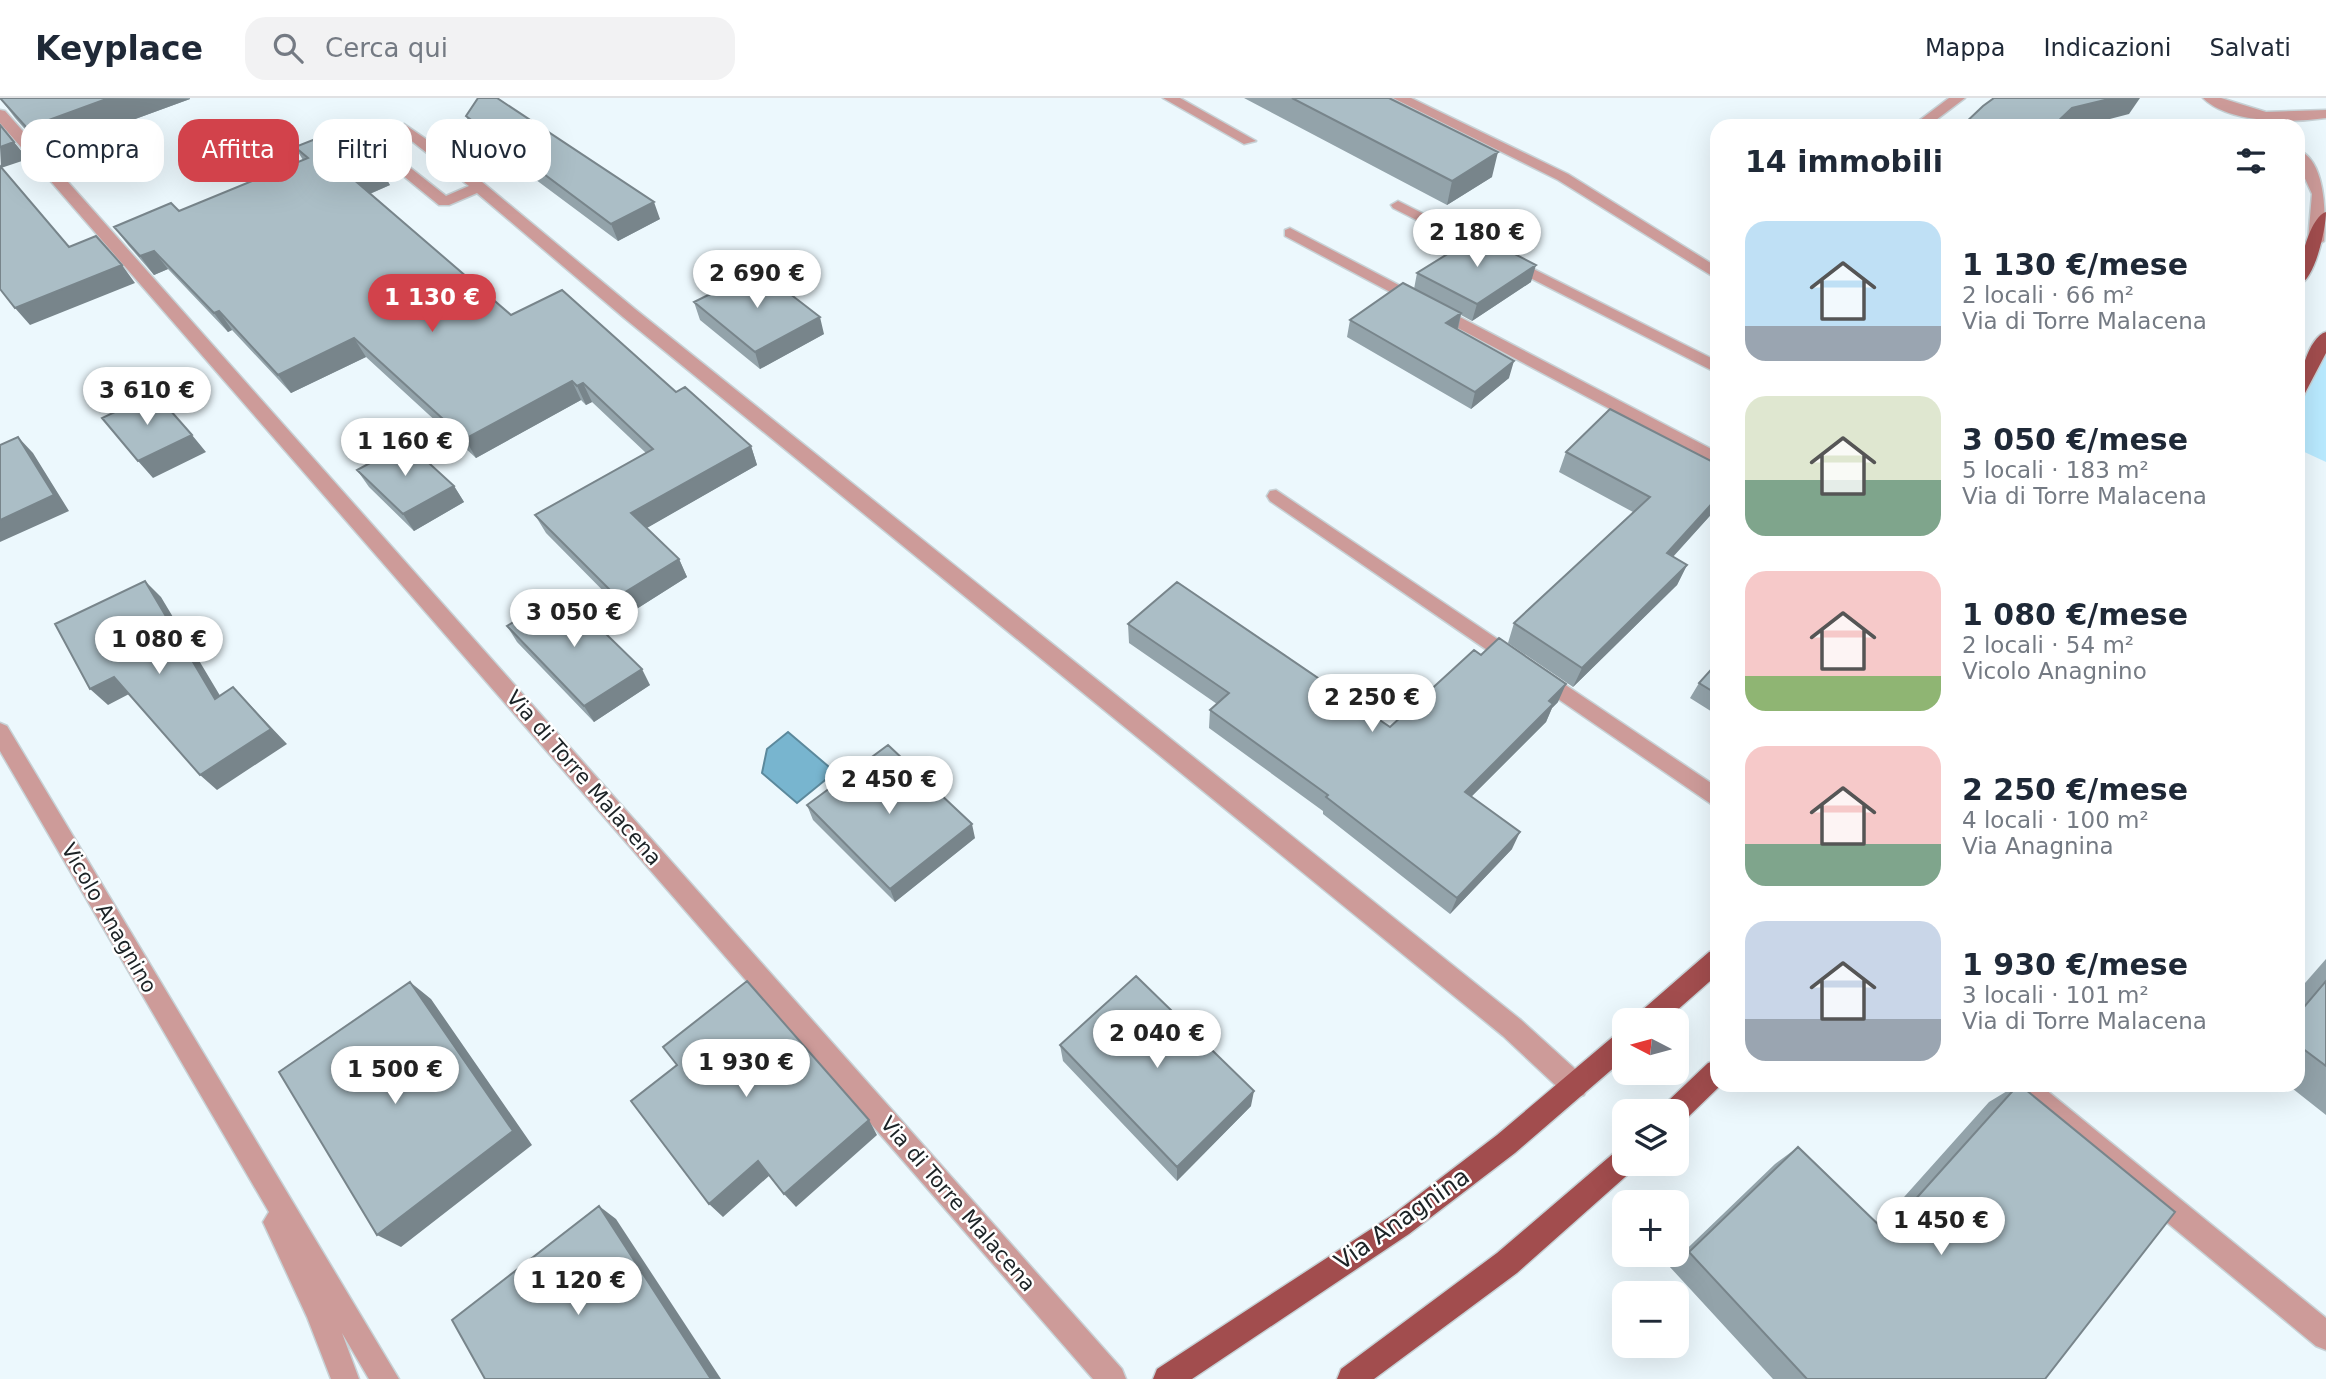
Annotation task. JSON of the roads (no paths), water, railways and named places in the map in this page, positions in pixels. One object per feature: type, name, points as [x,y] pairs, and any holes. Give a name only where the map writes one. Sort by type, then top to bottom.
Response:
[{"type":"main road","points":[[2305,265],[2326,216]]},
{"type":"main road","points":[[2305,378],[2326,337]]},
{"type":"main road","points":[[1663,1008],[1710,966]]},
{"type":"main road","name":"Via Anagnina","points":[[1167,1379],[1400,1225],[1612,1054]]},
{"type":"main road","points":[[1689,1099],[1710,1079]]},
{"type":"main road","points":[[1351,1379],[1507,1263],[1612,1171]]},
{"type":"street","points":[[1170,98],[1249,141]]},
{"type":"street","points":[[1400,98],[1563,177],[1710,270]]},
{"type":"street","points":[[1929,119],[1958,98]]},
{"type":"street","points":[[2210,98],[2242,119],[2326,114]]},
{"type":"street","name":"Via di Torre Malacena","points":[[0,114],[1112,1379]]},
{"type":"street","points":[[412,134],[639,322],[1512,1028],[1575,1086]]},
{"type":"street","points":[[2305,162],[2316,175],[2321,191],[2316,241]]},
{"type":"street","points":[[412,176],[444,202],[479,187]]},
{"type":"street","points":[[1398,205],[1710,364]]},
{"type":"street","points":[[1290,233],[1710,456]]},
{"type":"street","points":[[1276,496],[1710,794]]},
{"type":"street","name":"Vicolo Anagnino","points":[[0,732],[218,1104],[385,1379]]},
{"type":"street","points":[[2030,1092],[2326,1336]]},
{"type":"street","name":"Vicolo Anagnino","points":[[218,1104],[319,1311],[345,1379]]}]
